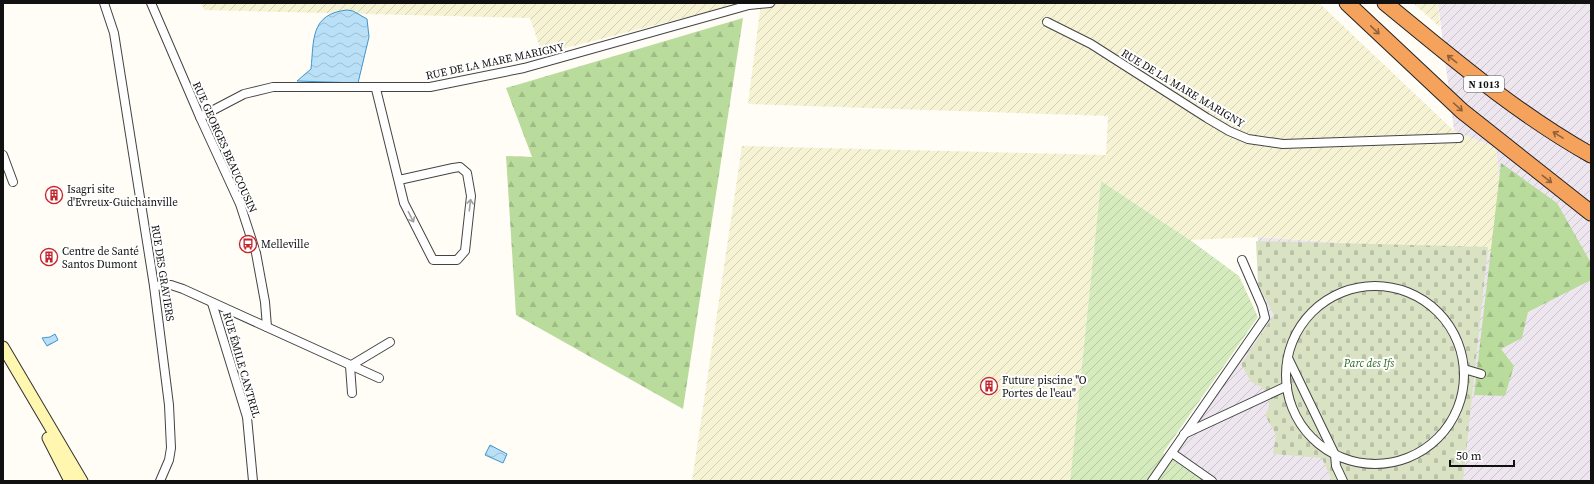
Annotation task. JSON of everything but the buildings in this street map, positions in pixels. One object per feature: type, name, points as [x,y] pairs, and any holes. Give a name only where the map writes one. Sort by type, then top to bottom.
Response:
[{"type":"highway","name":"N 1013","points":[[1347,3],[1462,111],[1591,213]]},
{"type":"highway","name":"N 1013","points":[[1385,3],[1447,56],[1484,84],[1540,123],[1591,155]]},
{"type":"main road","points":[[3,347],[82,481]]},
{"type":"main road","points":[[3,358],[70,481]]},
{"type":"street","name":"RUE DES GRAVIERS","points":[[104,3],[114,32],[154,286],[172,434],[169,460],[162,479]]},
{"type":"street","name":"RUE GEORGES BEAUCOUSIN","points":[[151,3],[200,117],[240,204],[256,253],[265,302],[267,328]]},
{"type":"street","name":"RUE DE LA MARE MARIGNY","points":[[200,117],[244,94],[273,87],[308,86],[376,89],[430,88],[524,68],[749,5],[770,3]]},
{"type":"street","name":"RUE DE LA MARE MARIGNY","points":[[1047,22],[1091,44],[1207,118],[1229,131],[1248,139],[1283,144],[1460,138]]},
{"type":"street","points":[[376,89],[404,203],[433,260],[457,260],[465,251],[471,196],[467,174],[460,167],[399,180]]},
{"type":"street","points":[[3,155],[13,182]]},
{"type":"street","points":[[1152,481],[1265,318],[1262,306],[1242,260]]},
{"type":"street","points":[[154,286],[171,285],[379,378]]},
{"type":"street","points":[[1381,287],[1411,295],[1428,304],[1438,312],[1456,338],[1462,356],[1464,385],[1455,415],[1437,440],[1424,450],[1396,462],[1365,464],[1335,454],[1322,447],[1302,426],[1290,400],[1287,386],[1288,358],[1291,346],[1303,323],[1321,305],[1343,293],[1355,289],[1381,287]]},
{"type":"street","name":"RUE ÉMILE CANTREL","points":[[212,303],[247,418],[253,481]]},
{"type":"street","points":[[350,366],[390,342]]},
{"type":"street","points":[[1288,358],[1335,454],[1336,466],[1343,481]]},
{"type":"street","points":[[350,366],[352,393]]},
{"type":"street","points":[[1464,369],[1481,374]]},
{"type":"street","points":[[1184,435],[1287,386]]},
{"type":"street","points":[[1172,453],[1212,481]]},
{"type":"shaded area","points":[[201,3],[742,3],[542,54],[530,18],[204,10]]},
{"type":"shaded area","points":[[761,3],[1319,3],[1454,131],[1496,148],[1507,254],[1258,237],[1190,240],[1101,181],[1070,481],[692,481],[742,146],[1106,155],[1108,116],[748,104]]},
{"type":"shaded area","points":[[1413,3],[1438,3],[1440,27]]},
{"type":"shaded area","points":[[1438,3],[1591,3],[1591,481],[1215,481],[1173,453],[1266,318],[1257,294],[1260,288],[1258,237],[1507,254],[1496,148],[1454,131]]},
{"type":"green space","points":[[743,18],[683,409],[516,315],[506,156],[532,157],[506,88]]},
{"type":"green space","points":[[1501,163],[1557,203],[1591,263],[1591,280],[1528,312],[1522,338],[1501,349],[1514,366],[1505,396],[1474,395]]},
{"type":"green space","points":[[1101,181],[1190,240],[1239,276],[1258,317],[1163,453],[1203,481],[1070,481]]},
{"type":"green space","name":"Parc des Ifs","points":[[1256,241],[1488,247],[1463,481],[1332,481],[1322,458],[1273,454],[1276,435],[1265,415],[1270,405],[1266,392],[1261,387],[1251,382],[1241,364],[1274,315],[1258,284]]},
{"type":"water","points":[[347,10],[353,11],[367,19],[369,37],[358,83],[297,81],[311,69],[314,39],[316,30],[320,23],[326,17],[335,12]]},
{"type":"water","points":[[55,334],[58,340],[47,346],[42,338],[50,337]]},
{"type":"water","points":[[490,445],[507,454],[503,463],[485,455]]},
{"type":"place","name":"Isagri site d'Evreux-Guichainville","points":[[54,195]]},
{"type":"place","name":"Melleville","points":[[248,244]]},
{"type":"place","name":"Centre de Santé Santos Dumont","points":[[49,257]]},
{"type":"place","name":"Future piscine \"O Portes de l'eau\"","points":[[989,386]]}]
